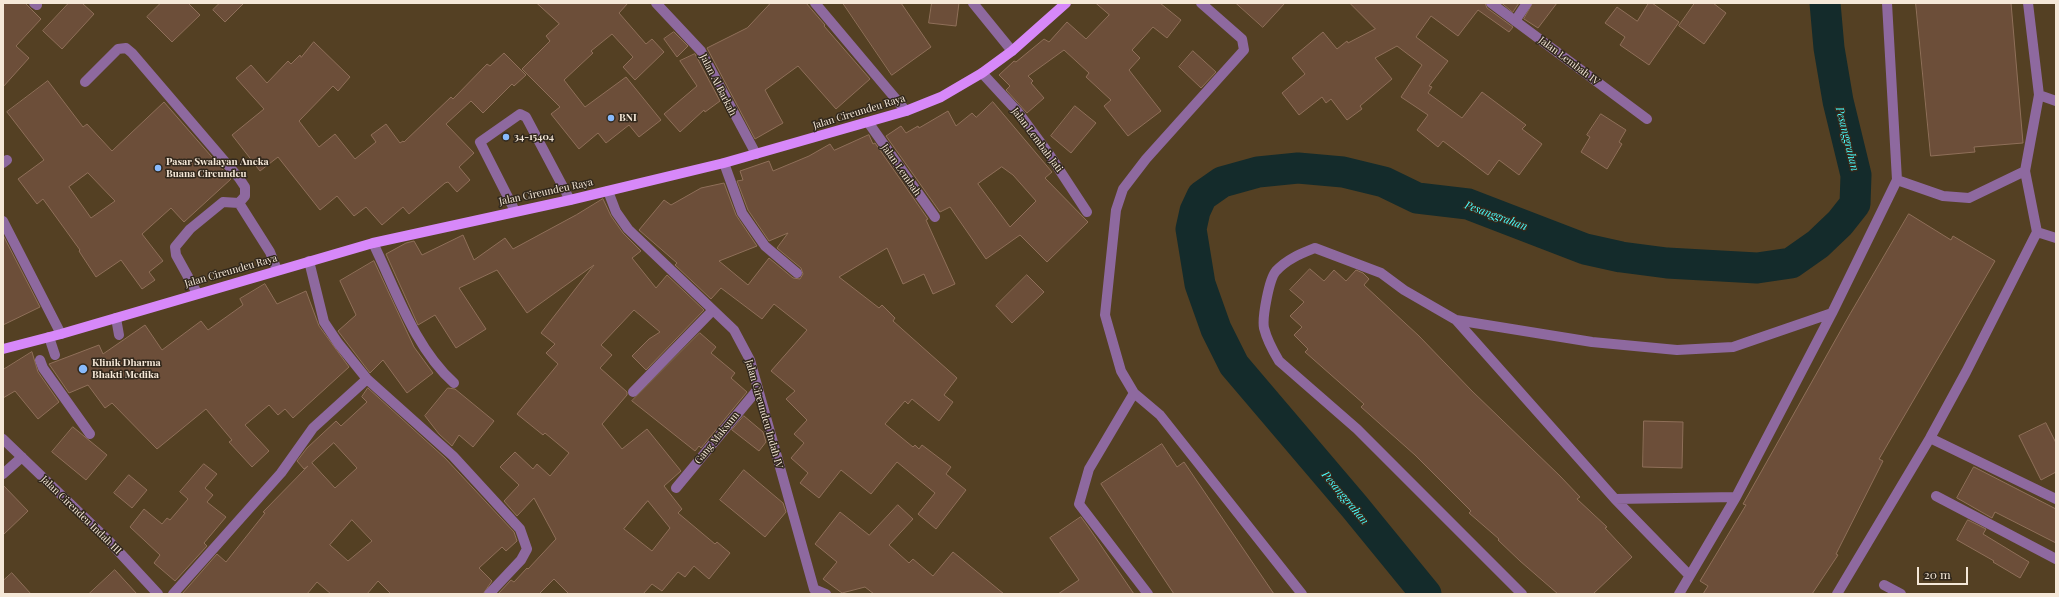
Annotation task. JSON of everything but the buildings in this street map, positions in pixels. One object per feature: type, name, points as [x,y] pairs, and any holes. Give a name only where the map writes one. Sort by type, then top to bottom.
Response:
[{"type":"main road","name":"Jalan Cireundeu Raya","points":[[3,349],[61,334],[197,293],[373,243],[570,200],[724,163],[906,111],[941,97],[982,73],[1012,51],[1066,3]]},
{"type":"street","name":"Jalan Al Barkah","points":[[656,3],[701,51],[756,154]]},
{"type":"street","points":[[815,3],[906,111]]},
{"type":"street","points":[[973,3],[1012,51]]},
{"type":"street","points":[[1201,3],[1242,39],[1244,50],[1146,159],[1123,189],[1116,210],[1105,315],[1121,371],[1134,392],[1160,415],[1302,594]]},
{"type":"street","name":"Jalan Lembah IV","points":[[1491,3],[1647,119]]},
{"type":"street","points":[[1515,21],[1527,3]]},
{"type":"street","points":[[1679,594],[1736,497],[1832,313],[1897,180],[1887,3]]},
{"type":"street","points":[[1837,594],[1930,438],[1966,372],[2037,232],[2025,171],[2039,95],[2028,3]]},
{"type":"street","points":[[85,82],[118,49],[126,48],[132,53],[239,178],[245,187],[245,196],[239,203]]},
{"type":"street","name":"Jalan Lembah Jati","points":[[982,73],[1018,112],[1050,154],[1086,212]]},
{"type":"street","points":[[2039,95],[2056,101]]},
{"type":"street","points":[[515,211],[480,142],[520,114],[526,117],[570,200]]},
{"type":"street","name":"Jalan Lembah","points":[[868,122],[935,217]]},
{"type":"street","points":[[724,163],[742,213],[764,246],[797,273]]},
{"type":"street","points":[[1897,180],[1943,196],[1969,198],[2025,171]]},
{"type":"street","name":"Jalan Cireundeu Indah IV","points":[[608,191],[616,212],[628,229],[734,330],[750,360],[812,592]]},
{"type":"street","points":[[197,293],[176,255],[175,247],[190,229],[223,202],[239,203]]},
{"type":"street","points":[[239,203],[270,252],[277,270]]},
{"type":"street","points":[[3,221],[61,334]]},
{"type":"street","points":[[2037,232],[2056,238]]},
{"type":"street","points":[[373,243],[428,354],[441,371],[454,383]]},
{"type":"street","points":[[1522,594],[1357,429],[1279,361],[1271,347],[1264,327],[1267,297],[1274,272],[1291,258],[1315,248],[1381,273],[1404,290],[1456,320],[1615,499],[1689,575]]},
{"type":"street","points":[[309,261],[324,322],[338,343],[367,379],[453,456],[520,529],[527,549],[521,560],[489,594]]},
{"type":"street","points":[[633,392],[713,310]]},
{"type":"street","points":[[1456,320],[1592,342],[1677,350],[1732,347],[1832,313]]},
{"type":"street","points":[[116,318],[119,335]]},
{"type":"street","points":[[49,337],[55,355]]},
{"type":"street","points":[[40,360],[43,368],[90,434]]},
{"type":"street","points":[[173,594],[281,473],[314,428],[367,379]]},
{"type":"street","name":"Gang Maksum","points":[[676,488],[758,389]]},
{"type":"street","points":[[1134,392],[1089,469],[1079,504],[1148,594]]},
{"type":"street","points":[[1930,438],[2056,499]]},
{"type":"street","name":"Jalan Cirendeu Indah III","points":[[3,439],[108,540],[158,594]]},
{"type":"street","points":[[3,474],[22,457]]},
{"type":"street","points":[[1936,496],[2056,559]]},
{"type":"street","points":[[1615,499],[1736,497]]},
{"type":"street","points":[[1884,584],[1901,594]]},
{"type":"street","points":[[812,592],[826,594]]},
{"type":"waterway","name":"Pesanggrahan","points":[[1426,594],[1354,506],[1234,365],[1216,329],[1200,284],[1191,229],[1195,211],[1202,196],[1222,182],[1258,172],[1298,168],[1343,172],[1384,182],[1417,198],[1468,204],[1585,249],[1621,257],[1667,263],[1757,268],[1791,263],[1818,244],[1840,223],[1855,204],[1856,175],[1838,101],[1829,48],[1825,3]]},
{"type":"place","name":"BNI","points":[[611,118]]},
{"type":"place","name":"34-15404","points":[[506,137]]},
{"type":"place","name":"Pasar Swalayan Aneka Buana Cireundeu","points":[[158,168]]},
{"type":"place","name":"Klinik Dharma Bhakti Medika","points":[[83,369]]}]
